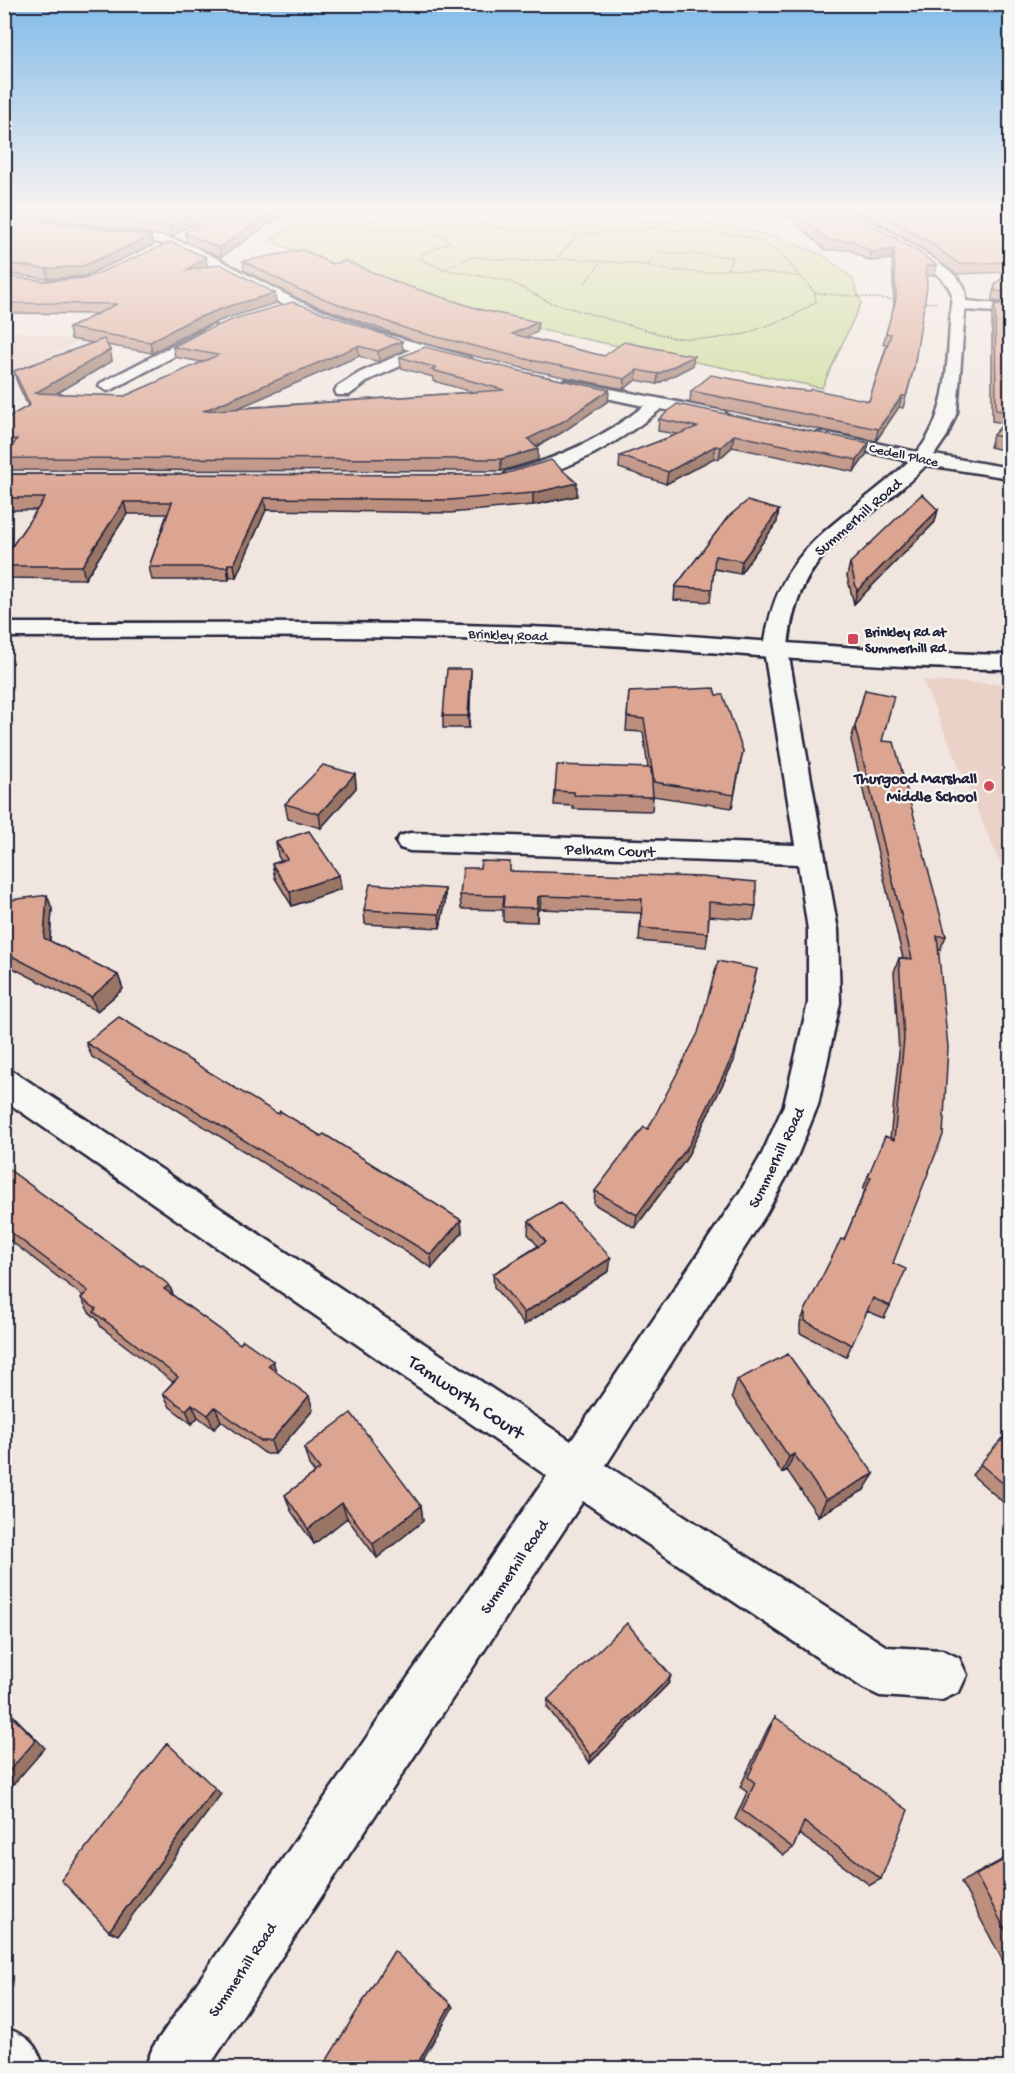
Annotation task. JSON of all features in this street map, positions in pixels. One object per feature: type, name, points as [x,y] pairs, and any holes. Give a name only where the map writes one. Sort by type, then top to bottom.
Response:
[{"type":"street","points":[[277,310],[292,306]]},
{"type":"street","points":[[297,306],[367,332],[474,363]]},
{"type":"street","name":"Summerhill Road","points":[[174,2068],[577,1471],[753,1203],[778,1159],[801,1105],[824,1003],[823,930],[776,651],[778,620],[789,587],[820,545],[924,459],[943,427],[952,406],[958,306]]},
{"type":"street","points":[[968,306],[1011,309]]},
{"type":"street","points":[[107,386],[197,337],[225,326]]},
{"type":"street","points":[[343,391],[365,376],[424,350]]},
{"type":"street","points":[[548,382],[736,419]]},
{"type":"street","points":[[489,479],[543,469],[590,450],[616,435],[658,403]]},
{"type":"street","name":"Cedell Place","points":[[813,435],[924,459],[1011,473]]},
{"type":"street","name":"Brinkley Road","points":[[4,630],[435,632],[599,638],[776,651],[1011,662]]},
{"type":"street","name":"Pelham Court","points":[[410,842],[810,855]]},
{"type":"street","name":"Tamworth Court","points":[[4,1082],[577,1471],[880,1671],[942,1675]]},
{"type":"street","points":[[4,2056],[15,2068]]},
{"type":"path","points":[[559,306],[653,333],[693,340],[737,337],[757,331],[812,306]]},
{"type":"shaded area","points":[[5,329],[79,341],[5,380]]},
{"type":"shaded area","name":"Thurgood Marshall Middle School","points":[[923,681],[1010,684],[1010,887]]},
{"type":"green space","points":[[458,306],[860,306],[822,388],[546,331]]},
{"type":"building","points":[[114,306],[230,306],[189,321],[150,342],[69,328]]},
{"type":"building","points":[[280,306],[303,306],[402,341],[378,351],[358,346],[203,411],[504,390],[432,370],[436,368],[400,357],[425,347],[528,373],[609,390],[562,422],[528,439],[538,449],[501,459],[5,458],[17,439],[4,439],[4,420],[30,405],[14,371],[104,339],[110,350],[35,393],[125,396],[218,355],[173,347],[201,332],[237,318]]},
{"type":"building","points":[[343,306],[469,306],[538,322],[512,334],[604,356],[624,342],[694,356],[658,374],[637,370],[625,379],[530,360],[413,331]]},
{"type":"building","points":[[894,306],[924,306],[914,367],[906,396],[902,396],[878,429],[691,391],[711,375],[788,389],[809,391],[811,389],[869,401],[891,334],[886,333]]},
{"type":"building","points":[[995,306],[1011,306],[1011,412],[996,410]]},
{"type":"building","points":[[677,404],[869,443],[857,460],[734,435],[721,447],[715,446],[668,472],[620,456],[697,427],[659,419]]},
{"type":"building","points":[[1011,416],[1011,439],[993,435]]},
{"type":"building","points":[[551,460],[577,483],[533,493],[450,500],[264,498],[234,564],[228,564],[227,567],[149,567],[172,502],[124,502],[82,566],[4,566],[4,558],[45,498],[4,498],[4,474],[501,475]]},
{"type":"building","points":[[922,494],[938,510],[857,591],[850,563]]},
{"type":"building","points":[[747,501],[779,510],[742,561],[715,556],[712,589],[675,587],[728,517]]},
{"type":"building","points":[[447,669],[471,669],[468,716],[443,716]]},
{"type":"building","points":[[714,688],[716,695],[723,695],[743,751],[734,795],[654,782],[644,719],[627,717],[629,692]]},
{"type":"building","points":[[865,690],[894,696],[882,741],[894,742],[946,936],[937,936],[948,1047],[943,1135],[893,1263],[906,1269],[890,1306],[873,1298],[852,1345],[805,1321],[805,1311],[841,1239],[844,1240],[871,1177],[868,1176],[885,1136],[894,1140],[904,1039],[899,958],[912,959],[855,727]]},
{"type":"building","points":[[323,765],[355,774],[319,814],[285,804]]},
{"type":"building","points":[[557,765],[651,768],[653,797],[574,795],[574,792],[555,791]]},
{"type":"building","points":[[309,831],[339,875],[290,892],[272,864],[287,859],[276,842]]},
{"type":"building","points":[[481,861],[510,862],[510,871],[702,877],[756,882],[756,906],[709,902],[708,933],[641,928],[642,899],[541,896],[538,897],[537,908],[503,907],[504,896],[460,895],[463,868],[480,868]]},
{"type":"building","points":[[370,884],[445,889],[439,914],[364,910]]},
{"type":"building","points":[[47,895],[44,938],[118,975],[91,997],[4,952],[4,924],[8,923],[11,900]]},
{"type":"building","points":[[718,961],[757,969],[737,1047],[689,1145],[637,1215],[595,1191],[644,1127],[648,1129],[698,1033]]},
{"type":"building","points":[[119,1017],[278,1114],[280,1111],[321,1136],[324,1134],[461,1220],[431,1255],[86,1043]]},
{"type":"building","points":[[4,1166],[169,1285],[164,1289],[240,1344],[243,1340],[273,1361],[268,1366],[309,1396],[271,1441],[261,1441],[215,1407],[208,1415],[192,1404],[186,1410],[163,1393],[178,1377],[94,1312],[96,1309],[81,1298],[88,1291],[4,1227]]},
{"type":"building","points":[[560,1202],[611,1258],[524,1313],[493,1274],[546,1242],[529,1221]]},
{"type":"building","points":[[788,1354],[874,1474],[826,1500],[794,1454],[789,1457],[737,1380]]},
{"type":"building","points":[[351,1413],[421,1506],[373,1544],[342,1503],[308,1529],[285,1495],[320,1469],[304,1448]]},
{"type":"building","points":[[1011,1429],[1011,1490],[980,1464]]},
{"type":"building","points":[[627,1623],[671,1676],[591,1756],[548,1699]]},
{"type":"building","points":[[4,1709],[36,1740],[4,1777]]},
{"type":"building","points":[[775,1717],[908,1810],[881,1879],[804,1822],[793,1848],[742,1810],[755,1783],[748,1777]]},
{"type":"building","points":[[167,1743],[215,1788],[109,1931],[61,1880]]},
{"type":"building","points":[[1011,1856],[1011,1940],[976,1875]]},
{"type":"building","points":[[394,1951],[451,2004],[415,2068],[322,2068]]},
{"type":"place","name":"Brinkley Rd at Summerhill Rd","points":[[853,639]]},
{"type":"place","name":"Thurgood Marshall Middle School","points":[[989,786]]}]
